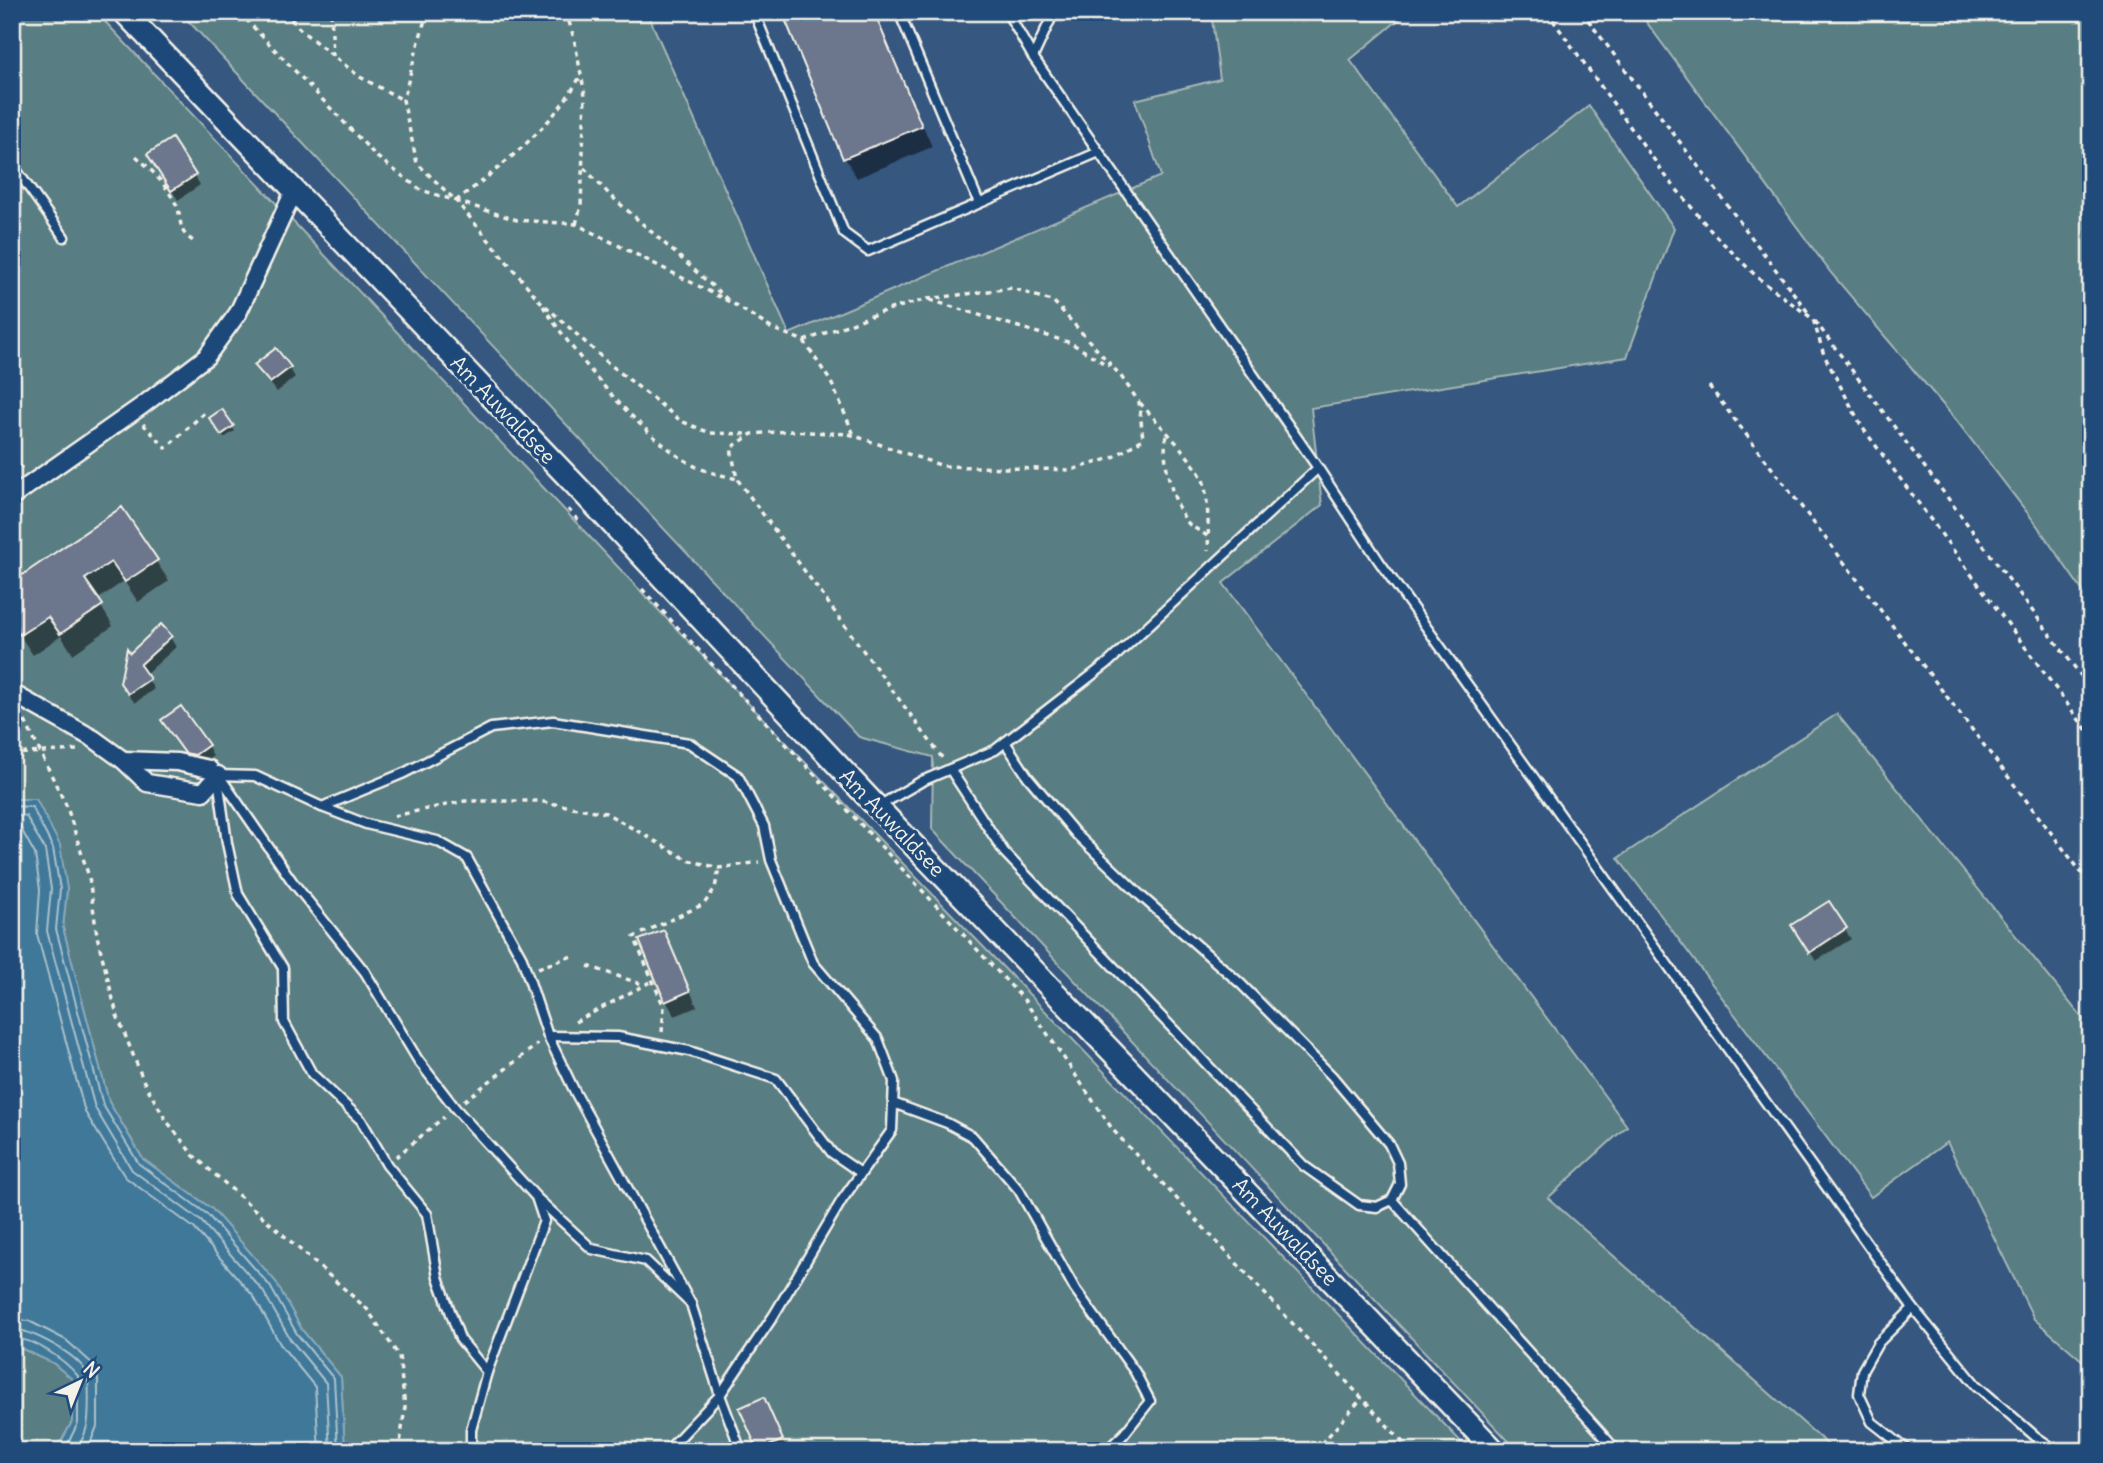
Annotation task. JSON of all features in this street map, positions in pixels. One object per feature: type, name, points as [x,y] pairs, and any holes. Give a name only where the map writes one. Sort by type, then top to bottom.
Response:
[{"type":"street","name":"Am Auwaldsee","points":[[124,12],[587,497],[877,807],[1495,1451]]},
{"type":"street","points":[[12,497],[206,357],[238,313],[294,191]]},
{"type":"street","points":[[13,694],[94,740],[123,760],[147,783],[203,792],[214,772],[177,762],[123,760]]},
{"type":"lane","points":[[754,12],[844,233],[868,251],[1099,152]]},
{"type":"lane","points":[[899,12],[979,203]]},
{"type":"lane","points":[[1007,12],[1033,57],[1388,572],[1913,1308],[1976,1385],[2035,1436],[2057,1451]]},
{"type":"lane","points":[[1033,57],[1054,12]]},
{"type":"lane","points":[[12,164],[64,237]]},
{"type":"lane","points":[[877,807],[922,781],[995,750],[1109,662],[1318,468]]},
{"type":"lane","points":[[322,807],[404,773],[491,728],[552,720],[690,743],[738,776],[764,826],[771,860],[813,963],[877,1039],[894,1081],[892,1130],[842,1200],[774,1315],[720,1395],[667,1451]]},
{"type":"lane","points":[[950,769],[1004,852],[1304,1166],[1359,1205],[1377,1207],[1392,1200],[1400,1184],[1398,1163],[1388,1144],[1332,1076],[1241,984],[1141,896],[1076,834],[1028,777],[1005,742]]},
{"type":"lane","points":[[214,772],[255,776],[366,824],[437,841],[467,859],[522,958],[548,1036],[575,1092],[691,1304],[741,1451]]},
{"type":"lane","points":[[214,772],[292,881],[365,972],[418,1060],[455,1108],[536,1197],[592,1248],[646,1261],[691,1304]]},
{"type":"lane","points":[[214,772],[238,894],[283,968],[284,1022],[312,1074],[360,1120],[387,1165],[427,1214],[438,1277],[460,1339],[487,1372]]},
{"type":"lane","points":[[548,1036],[618,1037],[689,1051],[775,1079],[832,1153],[861,1173]]},
{"type":"lane","points":[[893,1103],[947,1123],[973,1137],[1019,1190],[1074,1289],[1135,1372],[1150,1401],[1107,1451]]},
{"type":"lane","points":[[471,1451],[471,1430],[487,1372],[544,1221],[536,1197]]},
{"type":"lane","points":[[1392,1200],[1617,1451]]},
{"type":"lane","points":[[1909,1451],[1872,1422],[1859,1394],[1862,1371],[1878,1343],[1913,1308]]},
{"type":"path","points":[[239,12],[377,157],[421,190],[517,220],[576,224],[732,303],[771,328],[804,341],[831,382],[854,436]]},
{"type":"path","points":[[284,12],[303,32],[360,77],[403,100]]},
{"type":"path","points":[[331,12],[333,56]]},
{"type":"path","points":[[427,12],[403,100],[417,163],[456,201],[539,300],[564,338],[644,429],[693,466],[737,479]]},
{"type":"path","points":[[536,12],[568,18]]},
{"type":"path","points":[[566,12],[585,95],[581,205],[576,224]]},
{"type":"path","points":[[1547,12],[1668,180],[1712,232],[1759,278],[1813,319],[1824,355],[1862,427],[2091,736]]},
{"type":"path","points":[[1582,12],[2091,689]]},
{"type":"path","points":[[456,201],[494,172],[543,128],[573,91],[581,75]]},
{"type":"path","points":[[136,156],[165,187],[178,208],[181,229],[186,237],[195,242]]},
{"type":"path","points":[[583,168],[732,303]]},
{"type":"path","points":[[804,341],[887,310],[928,299],[1012,288],[1054,302],[1120,375],[1204,481],[1209,537],[1205,573]]},
{"type":"path","points":[[928,299],[1071,343],[1103,361],[1120,375]]},
{"type":"path","points":[[539,300],[607,362],[681,421],[710,433],[789,431],[854,436],[943,466],[1071,471],[1112,458],[1143,439],[1139,401]]},
{"type":"path","points":[[1709,386],[2091,885]]},
{"type":"path","points":[[132,412],[166,448],[204,413]]},
{"type":"path","points":[[752,434],[731,448],[737,479],[950,769]]},
{"type":"path","points":[[1167,435],[1166,458],[1173,495],[1188,523],[1209,537]]},
{"type":"path","points":[[561,502],[583,525]]},
{"type":"path","points":[[638,584],[1025,1001],[1113,1130],[1410,1451]]},
{"type":"path","points":[[13,694],[67,807],[89,877],[97,936],[117,1015],[144,1082],[166,1120],[193,1155],[367,1309],[399,1356],[405,1406],[399,1451]]},
{"type":"path","points":[[12,754],[89,749],[94,740]]},
{"type":"path","points":[[366,824],[465,801],[538,801],[606,813],[688,860],[719,868],[771,860]]},
{"type":"path","points":[[660,1045],[664,1007],[634,937],[705,904],[715,888],[719,868]]},
{"type":"path","points":[[527,972],[575,955]]},
{"type":"path","points":[[588,966],[644,985]]},
{"type":"path","points":[[387,1165],[548,1036],[652,981]]},
{"type":"path","points":[[1315,1451],[1362,1398]]},
{"type":"green space","points":[[12,12],[96,12],[666,618],[1470,1451],[345,1451],[341,1377],[302,1330],[276,1282],[212,1209],[143,1159],[109,1102],[63,928],[67,889],[36,800],[12,799]]},
{"type":"green space","points":[[180,12],[647,12],[789,334],[1161,176],[1135,100],[1220,79],[1211,12],[1408,12],[1350,60],[1458,207],[1589,106],[1674,228],[1627,357],[1311,408],[1322,505],[1223,583],[1627,1126],[1548,1198],[1835,1451],[1518,1451],[932,829],[933,757],[859,737]]},
{"type":"green space","points":[[1639,12],[2091,12],[2091,603],[2036,524],[1956,420],[1831,273]]},
{"type":"green space","points":[[1837,714],[2091,1029],[2091,1368],[2034,1319],[1947,1142],[1871,1197],[1618,858]]},
{"type":"green space","points":[[12,1344],[53,1363],[72,1379],[72,1422],[56,1451],[12,1451]]},
{"type":"water","points":[[12,799],[36,799],[60,845],[67,889],[63,928],[109,1102],[143,1159],[212,1209],[276,1282],[302,1330],[341,1377],[345,1451],[56,1451],[72,1422],[72,1379],[53,1363],[12,1344]]},
{"type":"building","points":[[782,12],[874,12],[922,126],[843,159]]},
{"type":"building","points":[[172,138],[196,175],[171,191],[147,154]]},
{"type":"building","points":[[276,348],[291,367],[270,383],[254,365]]},
{"type":"building","points":[[222,409],[234,426],[221,435],[209,418]]},
{"type":"building","points":[[122,507],[158,560],[125,582],[111,562],[85,579],[103,605],[60,634],[48,617],[20,635],[12,624],[12,582]]},
{"type":"building","points":[[161,624],[172,636],[140,665],[150,679],[128,694],[120,683],[127,648],[130,653]]},
{"type":"building","points":[[181,706],[209,745],[195,755],[185,753],[161,720]]},
{"type":"building","points":[[1829,901],[1847,928],[1809,953],[1791,925]]},
{"type":"building","points":[[664,930],[690,991],[665,1002],[639,940]]},
{"type":"building","points":[[764,1397],[783,1440],[758,1451],[739,1408]]}]
